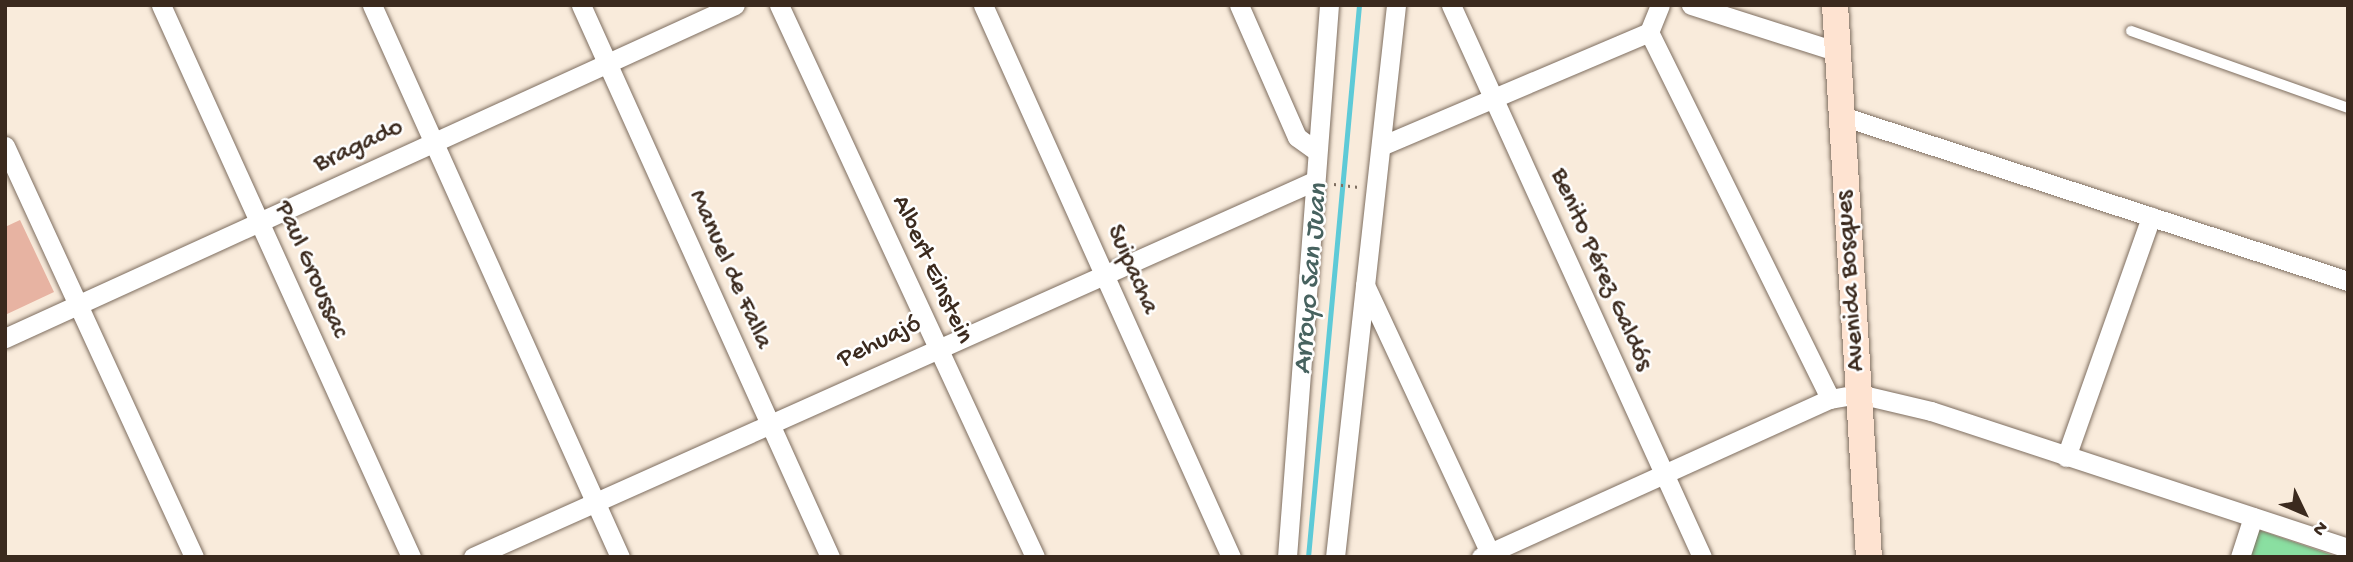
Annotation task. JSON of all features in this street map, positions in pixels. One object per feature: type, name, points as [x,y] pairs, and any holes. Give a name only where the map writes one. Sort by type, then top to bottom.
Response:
[{"type":"main road","name":"Avenida Bosques","points":[[1835,5],[1868,557]]},
{"type":"street","name":"Paul Groussac","points":[[161,5],[411,557]]},
{"type":"street","points":[[372,5],[620,557]]},
{"type":"street","name":"Manuel de Falla","points":[[581,5],[830,557]]},
{"type":"street","name":"Bragado","points":[[5,338],[433,142],[610,67],[736,5]]},
{"type":"street","name":"Albert Einstein","points":[[779,5],[1035,557]]},
{"type":"street","name":"Suipacha","points":[[983,5],[1231,557]]},
{"type":"street","points":[[1239,5],[1297,137],[1315,150]]},
{"type":"street","points":[[1287,557],[1320,182],[1315,150],[1329,5]]},
{"type":"street","points":[[1335,557],[1396,5]]},
{"type":"street","name":"Benito Pérez Galdós","points":[[1451,5],[1702,557]]},
{"type":"street","points":[[1381,146],[1649,32],[1660,5]]},
{"type":"street","points":[[1691,5],[1838,52]]},
{"type":"street","points":[[1649,32],[1830,399]]},
{"type":"street","points":[[1842,116],[2348,281]]},
{"type":"street","points":[[5,146],[194,557]]},
{"type":"street","name":"Pehuajó","points":[[473,557],[769,425],[937,344],[1320,182]]},
{"type":"street","points":[[2066,457],[2151,217]]},
{"type":"street","points":[[1365,285],[1488,555],[1830,399],[1859,394],[2348,548]]},
{"type":"street","points":[[2239,557],[2253,517]]},
{"type":"lane","points":[[2131,31],[2348,108]]},
{"type":"path","points":[[1320,182],[1349,186]]},
{"type":"green space","points":[[2259,530],[2338,557],[2250,557]]},
{"type":"building","points":[[20,220],[54,292],[5,315],[5,227]]},
{"type":"waterway","name":"Arroyo San Juan","points":[[1308,557],[1359,5]]}]
